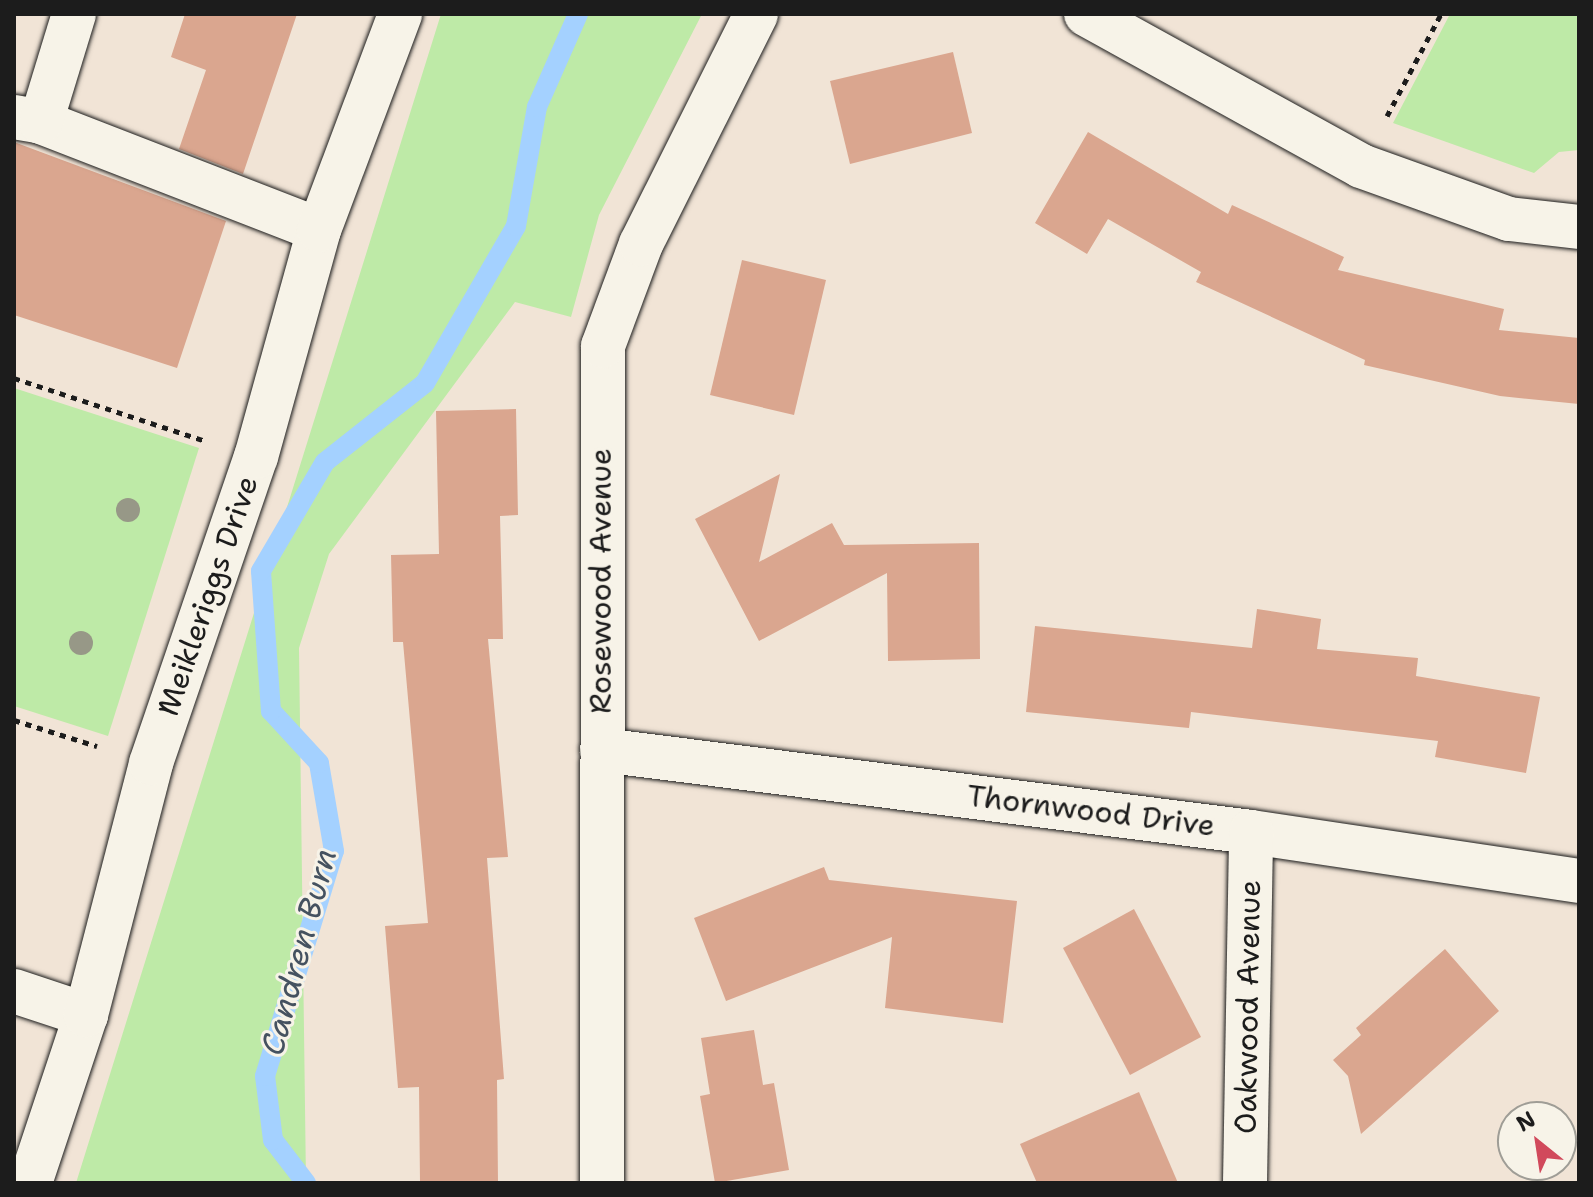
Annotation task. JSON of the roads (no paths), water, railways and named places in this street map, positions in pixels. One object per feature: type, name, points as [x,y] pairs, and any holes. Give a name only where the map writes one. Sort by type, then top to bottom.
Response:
[{"type":"street","points":[[74,14],[28,120],[319,230]]},
{"type":"street","name":"Meikleriggs Drive","points":[[30,1183],[86,1015],[151,763],[256,457],[319,230],[400,14]]},
{"type":"street","name":"Rosewood Avenue","points":[[602,1183],[603,346],[641,244],[756,14]]},
{"type":"street","points":[[1094,16],[1361,166],[1509,219],[1579,227]]},
{"type":"street","name":"Thornwood Drive","points":[[602,750],[1251,832],[1579,881]]},
{"type":"street","name":"Oakwood Avenue","points":[[1245,1183],[1251,832]]},
{"type":"street","points":[[14,991],[86,1015]]},
{"type":"waterway","name":"Candren Burn","points":[[306,1183],[273,1140],[265,1076],[334,851],[319,763],[271,711],[261,571],[325,462],[425,383],[516,226],[537,107],[578,14]]}]
